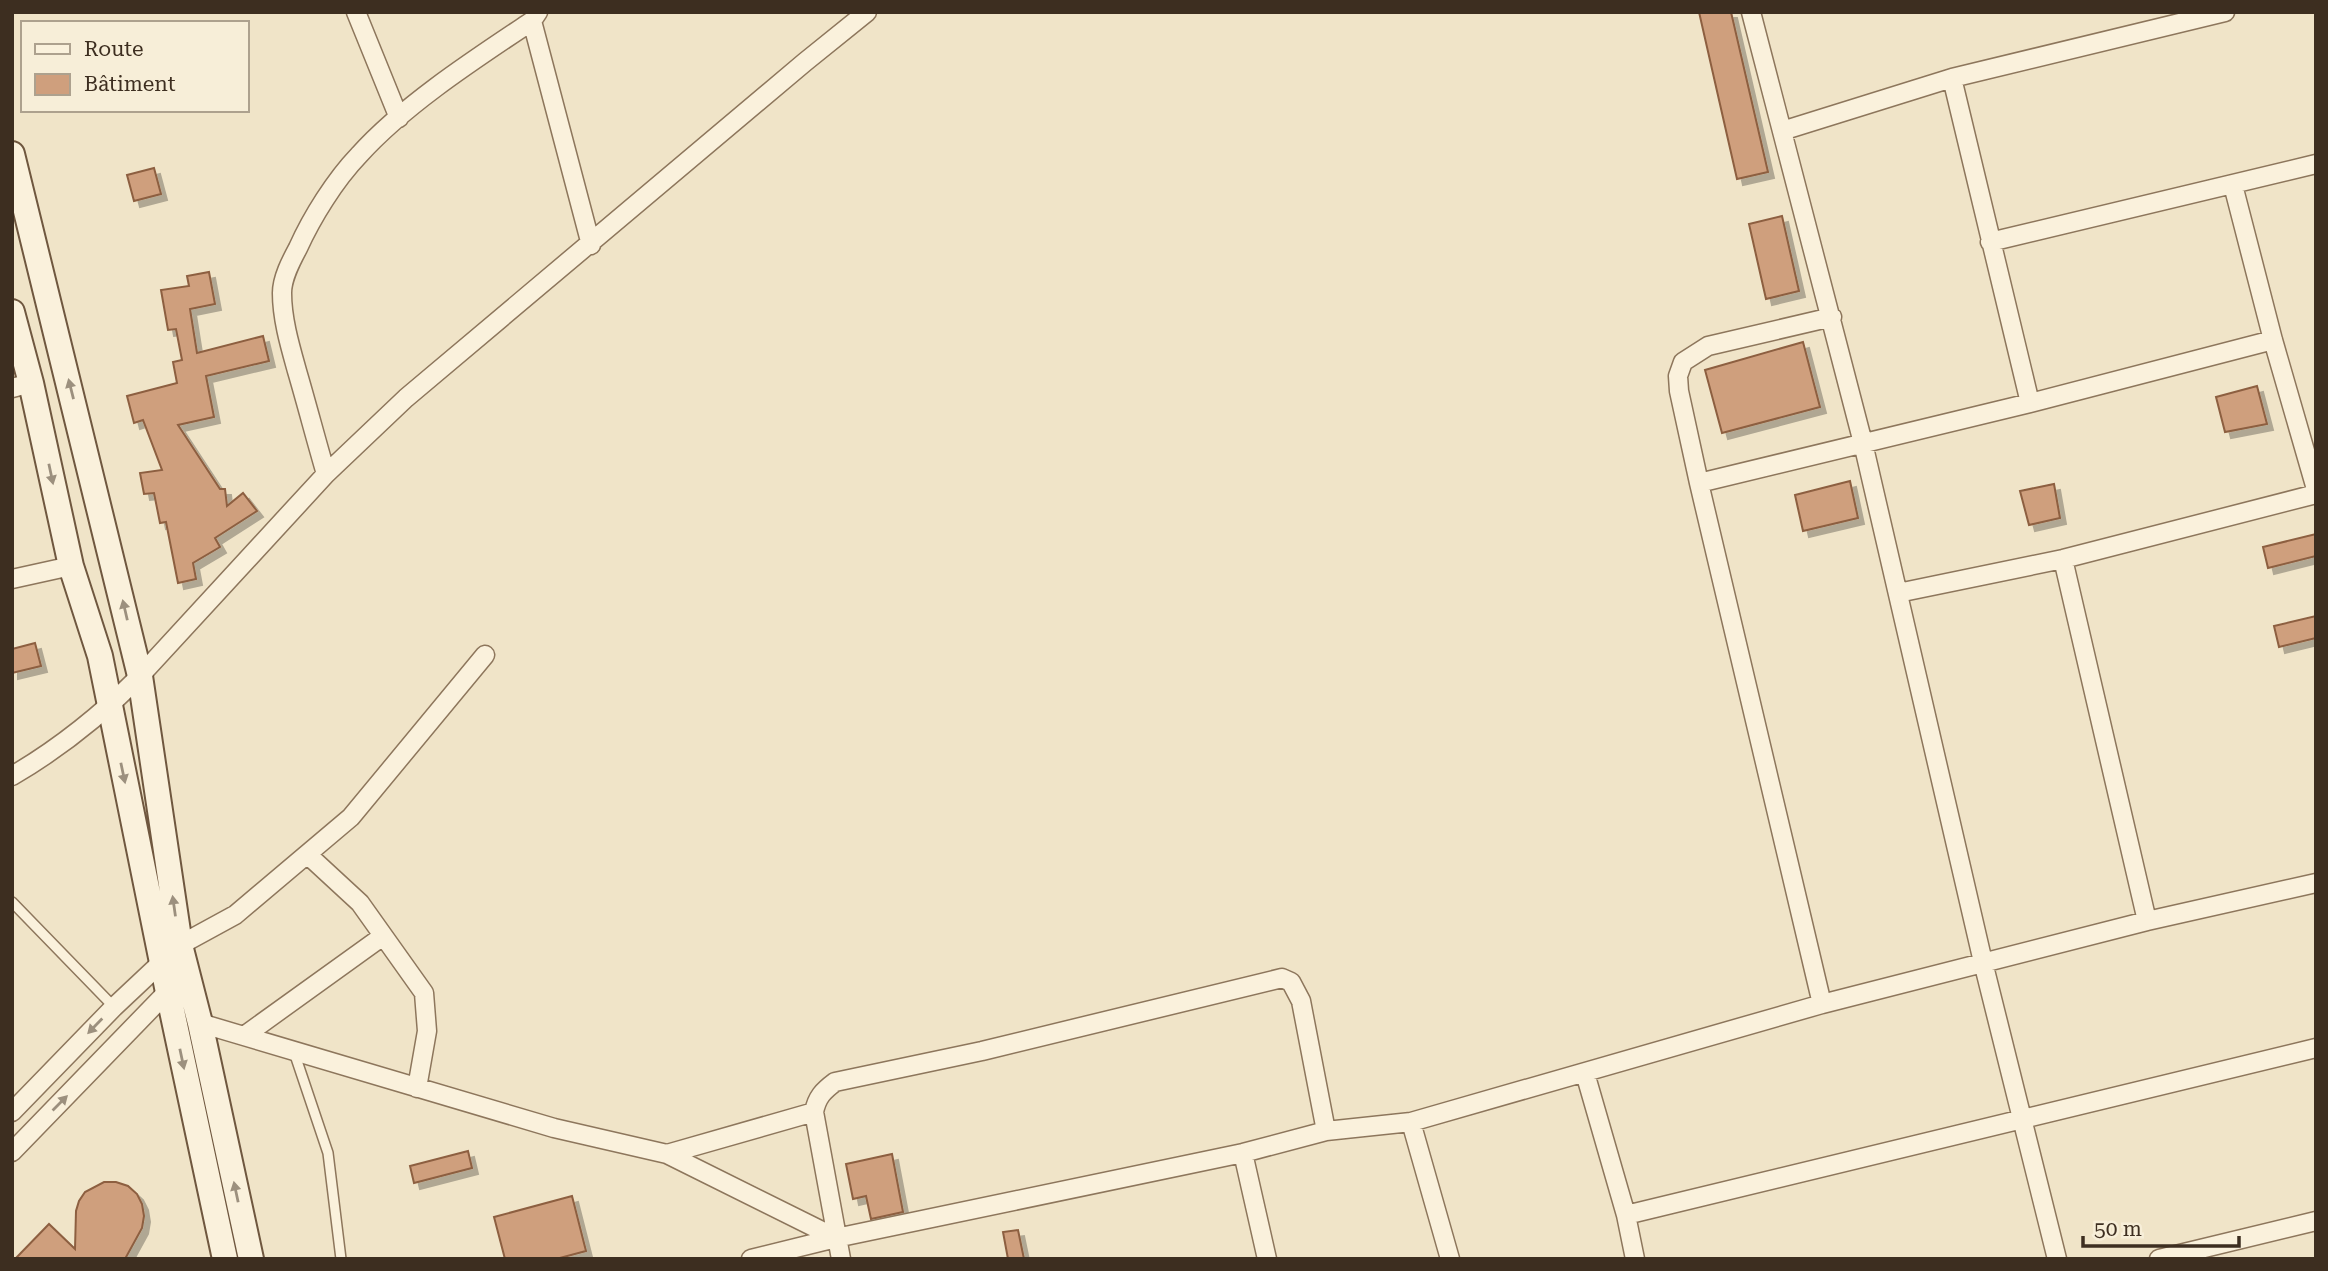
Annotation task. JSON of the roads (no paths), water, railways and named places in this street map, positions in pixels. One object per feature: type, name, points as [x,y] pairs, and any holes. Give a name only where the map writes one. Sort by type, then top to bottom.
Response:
[{"type":"main road","points":[[12,154],[140,676],[171,953],[168,992],[225,1259]]},
{"type":"main road","points":[[12,312],[22,386],[71,566],[100,656],[109,706],[171,953],[187,974],[200,1023],[251,1259]]},
{"type":"street","points":[[356,12],[399,118]]},
{"type":"street","points":[[12,776],[50,754],[109,706],[140,676],[326,474],[406,398],[867,12]]},
{"type":"street","points":[[1751,12],[1863,443],[1983,962],[2057,1259]]},
{"type":"street","points":[[1782,131],[1952,78],[2189,16],[2225,12]]},
{"type":"street","points":[[326,474],[287,334],[282,289],[290,265],[313,217],[358,156],[399,118],[472,61],[535,17],[591,245]]},
{"type":"street","points":[[1952,78],[2030,404]]},
{"type":"street","points":[[1990,242],[2316,164]]},
{"type":"street","points":[[1898,593],[2063,559],[2316,492],[2233,185]]},
{"type":"street","points":[[1822,1004],[1699,483],[1678,376],[1683,362],[1708,346],[1832,317]]},
{"type":"street","points":[[1699,483],[2030,404],[2273,340]]},
{"type":"street","points":[[2063,559],[2147,921]]},
{"type":"street","points":[[12,579],[71,566]]},
{"type":"street","points":[[12,1112],[114,1007],[171,953],[235,915],[351,817],[485,654]]},
{"type":"street","points":[[307,855],[360,903],[424,993],[427,1031],[417,1088]]},
{"type":"street","points":[[751,1259],[836,1238],[1243,1153],[1326,1131],[1411,1122],[1822,1004],[2147,921],[2316,883]]},
{"type":"street","points":[[244,1037],[383,936]]},
{"type":"street","points":[[12,1152],[187,974]]},
{"type":"street","points":[[841,1259],[814,1112],[816,1100],[835,1082],[982,1051],[1282,978],[1291,982],[1301,1001],[1326,1131]]},
{"type":"street","points":[[200,1023],[554,1128],[667,1154],[836,1238]]},
{"type":"street","points":[[1626,1215],[2316,1048]]},
{"type":"street","points":[[1585,1073],[1636,1259]]},
{"type":"street","points":[[667,1154],[814,1112]]},
{"type":"street","points":[[1411,1122],[1450,1259]]},
{"type":"street","points":[[1243,1153],[1267,1259]]},
{"type":"street","points":[[2159,1259],[2316,1221]]},
{"type":"lane","points":[[12,901],[114,1007]]},
{"type":"lane","points":[[294,1052],[327,1153],[341,1259]]}]
